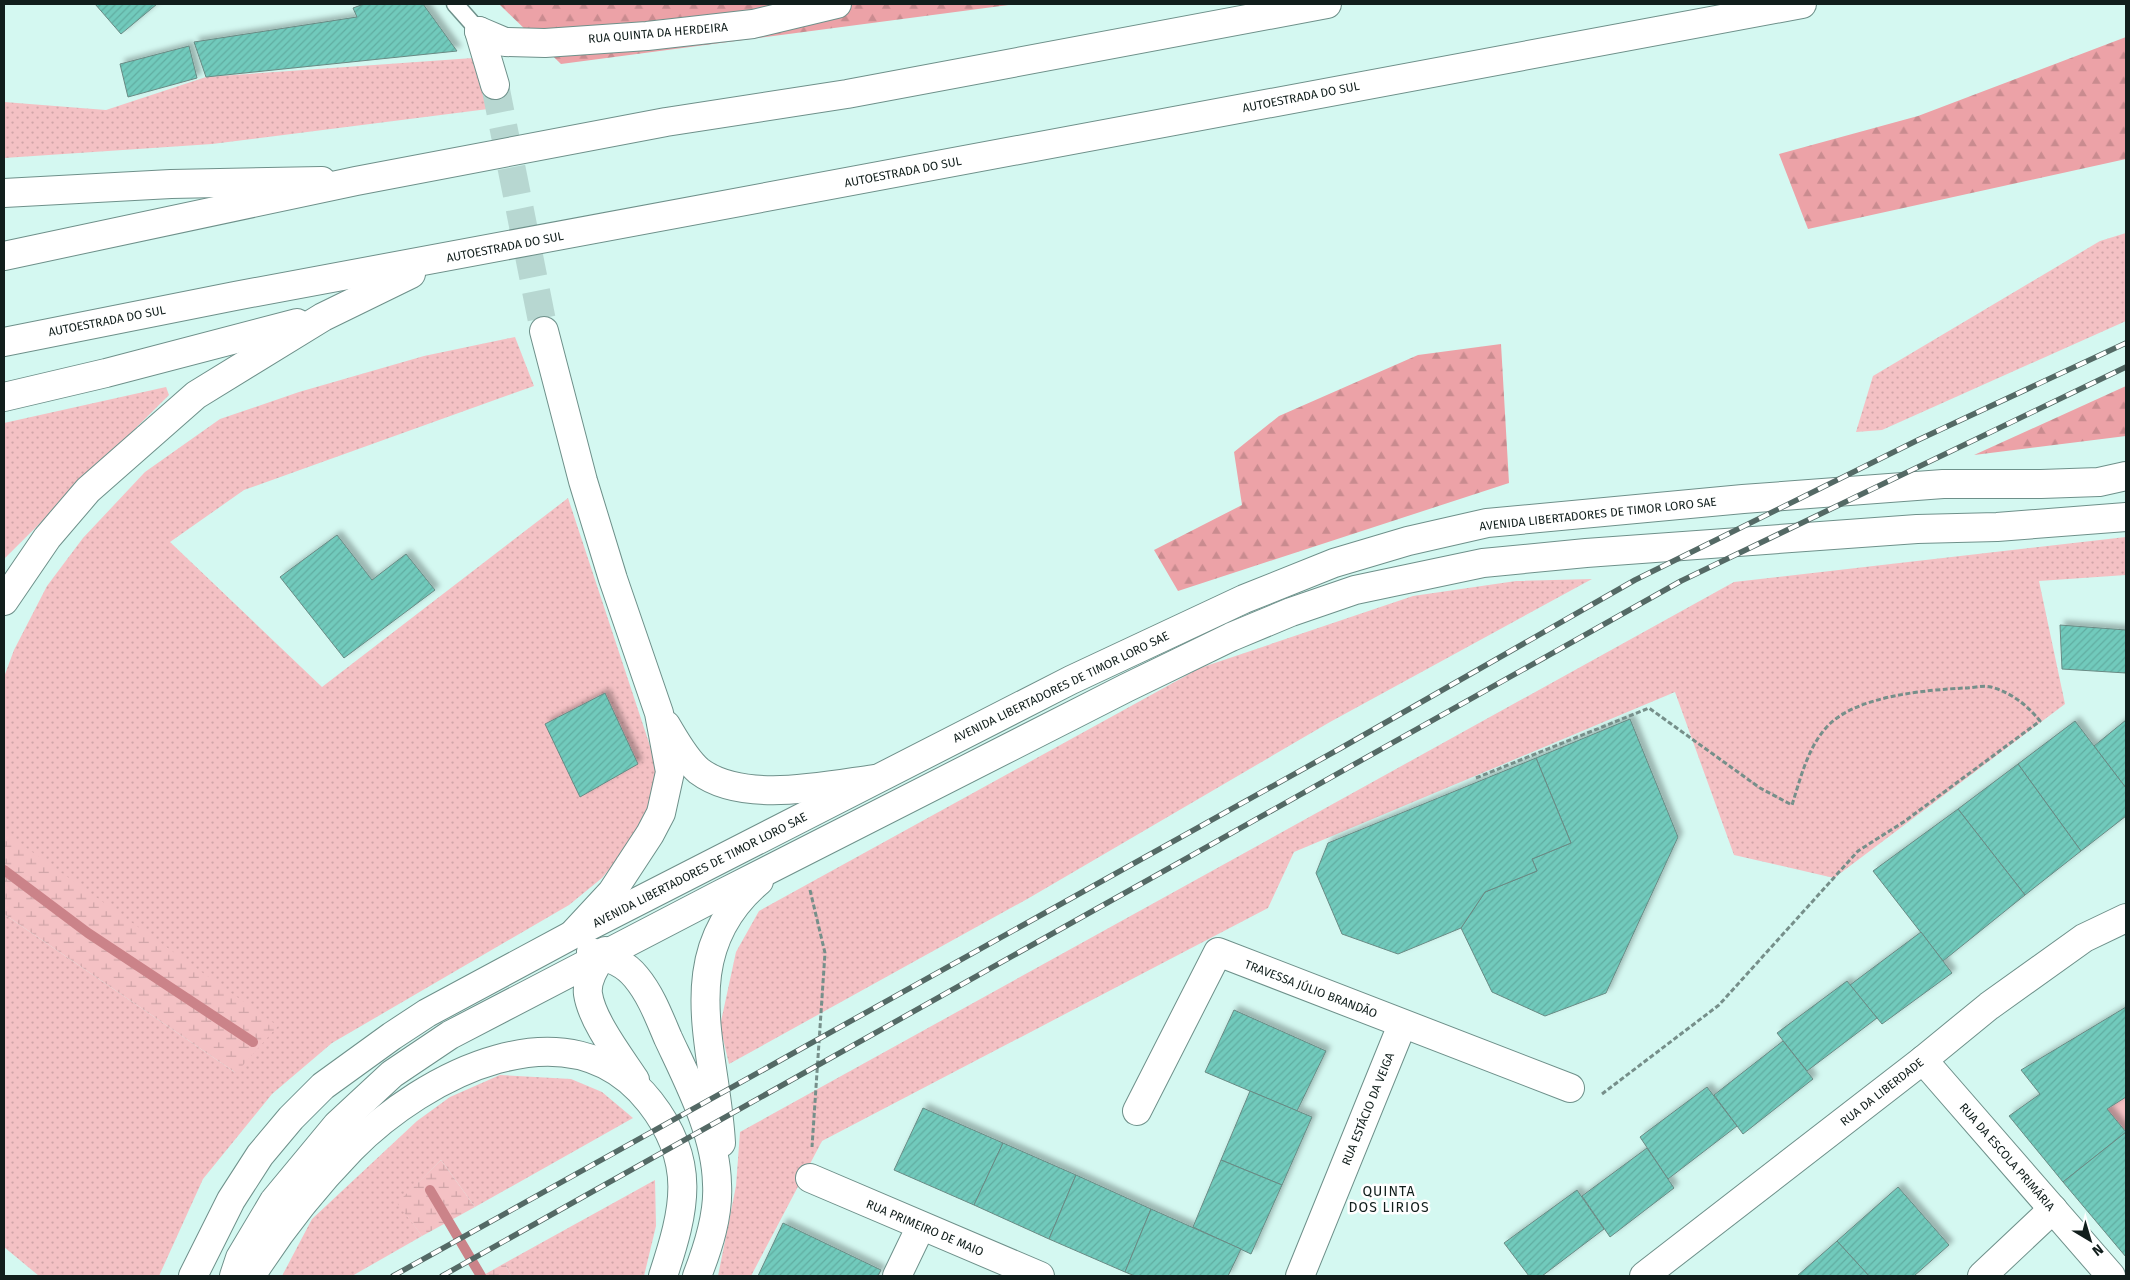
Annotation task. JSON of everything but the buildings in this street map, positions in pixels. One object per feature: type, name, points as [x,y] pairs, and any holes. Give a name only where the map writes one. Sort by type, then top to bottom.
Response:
[{"type":"main road","name":"RUA QUINTA DA HERDEIRA","points":[[479,32],[506,42],[545,43],[647,36],[753,24],[837,4]]},
{"type":"main road","points":[[4,256],[356,181],[666,122],[866,91],[1327,4]]},
{"type":"main road","name":"AUTOESTRADA DO SUL","points":[[4,342],[1802,4]]},
{"type":"main road","points":[[479,32],[495,85]]},
{"type":"main road","points":[[4,193],[171,184],[356,181]]},
{"type":"main road","points":[[4,601],[47,538],[88,490],[196,395],[323,317],[443,258]]},
{"type":"main road","points":[[4,397],[106,373],[323,317]]},
{"type":"main road","points":[[544,331],[582,481],[659,713],[670,772],[660,813],[638,854],[612,892],[572,935]]},
{"type":"main road","name":"AVENIDA LIBERTADORES DE TIMOR LORO SAE","points":[[2099,482],[2126,476]]},
{"type":"main road","name":"AVENIDA LIBERTADORES DE TIMOR LORO SAE","points":[[193,1276],[231,1200],[260,1155],[322,1086],[427,1013],[572,935],[1072,680],[1244,598],[1334,563],[1408,541],[1487,523],[1743,498],[1943,484],[2126,482]]},
{"type":"main road","points":[[251,1276],[288,1182],[331,1132],[365,1097],[392,1074],[450,1035],[781,863],[1232,637],[1291,612],[1355,590],[1483,564],[1577,554],[1917,529],[1997,527],[2126,517]]},
{"type":"main road","points":[[659,713],[683,753],[698,770],[712,779],[729,786],[773,790],[821,787],[882,777]]},
{"type":"main road","points":[[697,1276],[708,1250],[718,1187],[720,1133],[706,1030],[706,973],[725,921],[739,900],[781,863]]},
{"type":"main road","points":[[655,894],[629,917],[614,936],[591,976],[588,994],[604,1029],[643,1093],[662,1118],[677,1147],[682,1169],[683,1194],[680,1220],[663,1276]]},
{"type":"main road","name":"RUA DA LIBERDADE","points":[[1644,1276],[1923,1060],[1988,1006],[2076,944],[2126,918]]},
{"type":"main road","points":[[526,961],[555,953],[582,950],[619,961],[636,977],[649,996],[703,1120],[716,1163],[718,1187]]},
{"type":"main road","name":"TRAVESSA JÚLIO BRANDÃO","points":[[1137,1111],[1218,952],[1402,1025],[1570,1088]]},
{"type":"main road","name":"RUA ESTÁCIO DA VEIGA","points":[[1300,1276],[1402,1025]]},
{"type":"main road","points":[[234,1276],[240,1258],[269,1228],[381,1123],[416,1097],[479,1065],[512,1054],[545,1051],[583,1055],[608,1066],[643,1093]]},
{"type":"main road","name":"RUA DA ESCOLA PRIMÁRIA","points":[[1923,1060],[2111,1276]]},
{"type":"main road","name":"RUA PRIMEIRO DE MAIO","points":[[810,1178],[1040,1276]]},
{"type":"main road","points":[[1982,1276],[2053,1210]]},
{"type":"main road","points":[[897,1276],[920,1226]]},
{"type":"lane","points":[[455,4],[479,32]]},
{"type":"path","points":[[1476,778],[1649,708],[1760,788],[1792,805],[1806,762],[1825,728],[1847,711],[1880,699],[1951,689],[1990,687],[2024,702],[2040,721],[1905,820],[1858,851],[1719,1005],[1593,1100],[1570,1088]]},
{"type":"path","points":[[810,890],[825,953],[810,1178]]},
{"type":"green space","points":[[499,4],[1016,4],[561,64]]},
{"type":"green space","points":[[2126,37],[2126,159],[1808,229],[1779,154],[1918,116]]},
{"type":"green space","points":[[473,58],[488,109],[212,144],[4,158],[4,102],[106,110],[206,77]]},
{"type":"green space","points":[[2126,233],[2126,321],[1882,430],[1856,432],[1873,376],[2100,241]]},
{"type":"green space","points":[[515,337],[534,386],[244,490],[170,542],[322,687],[568,498],[656,764],[650,820],[602,878],[569,905],[332,1043],[272,1094],[203,1179],[159,1276],[39,1276],[4,1247],[4,914],[236,1073],[4,833],[4,677],[14,650],[47,586],[83,538],[145,472],[220,419],[299,392],[424,356]]},
{"type":"green space","points":[[1501,344],[1509,483],[1178,591],[1154,550],[1242,505],[1234,452],[1279,416],[1418,355]]},
{"type":"green space","points":[[2126,386],[2126,436],[1974,455]]},
{"type":"green space","points":[[166,387],[169,395],[4,559],[4,423]]},
{"type":"green space","points":[[2126,537],[2126,575],[2039,581],[2065,704],[1834,878],[1734,855],[1675,692],[1294,852],[1268,908],[822,1141],[751,1276],[718,1276],[736,1186],[740,1132],[1734,582]]},
{"type":"green space","points":[[1592,579],[1330,722],[1029,898],[729,1064],[720,1026],[736,952],[759,911],[1200,668],[1413,596],[1516,581]]},
{"type":"green space","points":[[4,832],[278,1026],[236,1073],[4,914]]},
{"type":"green space","points":[[500,1075],[571,1079],[602,1092],[633,1118],[475,1207],[441,1160],[398,1203],[422,1236],[352,1276],[282,1276],[312,1219],[417,1121],[450,1097]]},
{"type":"green space","points":[[2126,1097],[2126,1132],[2107,1109]]},
{"type":"green space","points":[[441,1160],[475,1207],[422,1236],[397,1203]]},
{"type":"green space","points":[[655,1180],[656,1226],[644,1276],[511,1276],[505,1263]]},
{"type":"green space","points":[[505,1263],[511,1276],[482,1276]]},
{"type":"waterway","points":[[4,870],[88,933],[253,1042]]},
{"type":"waterway","points":[[430,1190],[481,1276]]},
{"type":"tunnel","points":[[495,85],[544,331]]},
{"type":"railway","points":[[393,1276],[1341,748],[1635,580],[1918,440],[2126,343]]},
{"type":"railway","points":[[442,1276],[1681,581],[2126,367]]},
{"type":"district","name":"QUINTA DOS LIRIOS","points":[[1389,1200]]}]
